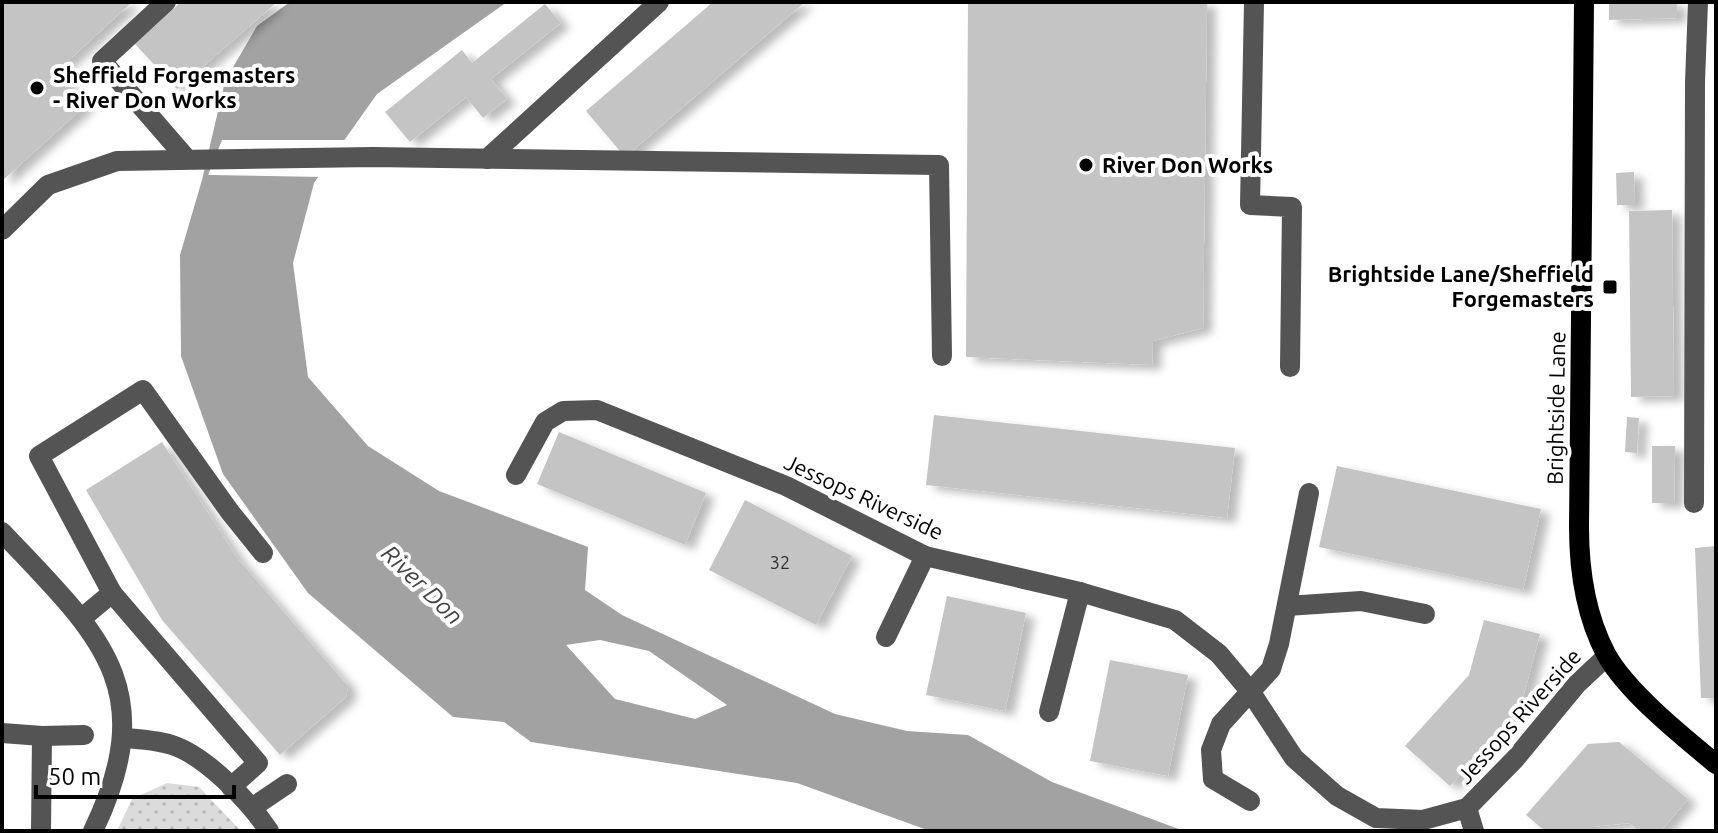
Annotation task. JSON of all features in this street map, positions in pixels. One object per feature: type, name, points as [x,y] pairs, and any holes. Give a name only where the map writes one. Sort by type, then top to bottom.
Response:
[{"type":"main road","name":"Brightside Lane","points":[[1584,2],[1579,550],[1591,616],[1607,656],[1636,691],[1678,733],[1716,764]]},
{"type":"street","points":[[166,2],[102,61],[187,159]]},
{"type":"street","points":[[487,159],[659,2]]},
{"type":"street","points":[[1254,2],[1250,205],[1292,207],[1290,367]]},
{"type":"street","points":[[1694,503],[1698,2]]},
{"type":"street","points":[[2,230],[48,185],[117,161],[373,157],[939,165],[942,356]]},
{"type":"street","points":[[231,787],[258,763],[112,593],[39,456],[143,390],[263,553]]},
{"type":"street","name":"Jessops Riverside","points":[[516,475],[545,422],[563,411],[597,410],[646,427],[786,486],[925,556],[1080,592],[1175,620],[1219,654],[1250,691],[1294,758],[1337,796],[1376,818],[1423,820],[1467,808],[1515,759],[1577,684],[1607,656]]},
{"type":"street","points":[[1250,801],[1213,779],[1211,750],[1221,724],[1271,669],[1309,493]]},
{"type":"street","points":[[2,532],[82,618],[112,667],[122,710],[123,738],[109,798],[93,831]]},
{"type":"street","points":[[886,637],[925,556]]},
{"type":"street","points":[[1049,712],[1080,592]]},
{"type":"street","points":[[82,618],[112,593]]},
{"type":"street","points":[[1287,606],[1361,601],[1425,614]]},
{"type":"street","points":[[2,733],[84,735]]},
{"type":"street","points":[[41,831],[42,736]]},
{"type":"street","points":[[123,738],[174,745],[211,769],[231,787],[253,807],[269,831]]},
{"type":"street","points":[[253,807],[287,784]]},
{"type":"street","name":"Jessops Riverside","points":[[1467,808],[1474,831]]},
{"type":"shaded area","points":[[167,783],[199,787],[241,831],[117,831],[132,799]]},
{"type":"water","name":"River Don","points":[[290,2],[507,2],[377,94],[314,183],[293,263],[308,377],[368,446],[439,491],[588,547],[585,590],[622,615],[835,714],[907,731],[968,735],[1052,782],[1184,831],[930,831],[797,783],[531,742],[504,722],[453,717],[308,593],[223,474],[181,356],[180,255],[202,180],[225,81],[257,26]],"holes":[[[600,640],[649,651],[727,705],[695,719],[615,699],[566,645]]]},
{"type":"pier","points":[[222,140],[349,140],[323,177],[208,175]]},
{"type":"building","name":"Sheffield Forgemasters - River Don Works","points":[[2,2],[132,2],[57,71],[86,105],[2,181]]},
{"type":"building","points":[[181,2],[277,2],[177,89],[135,44]]},
{"type":"building","points":[[713,2],[805,2],[625,157],[586,111]]},
{"type":"building","name":"River Don Works","points":[[968,2],[1207,2],[1203,328],[1153,341],[1152,365],[966,357]]},
{"type":"building","points":[[1609,2],[1677,2],[1677,18],[1609,20]]},
{"type":"building","points":[[545,4],[561,23],[491,79],[507,99],[483,118],[466,97],[410,142],[385,112],[462,50],[472,63]]},
{"type":"building","points":[[1634,172],[1635,205],[1617,205],[1616,173]]},
{"type":"building","points":[[1672,210],[1674,396],[1631,397],[1629,211]]},
{"type":"building","points":[[934,415],[1235,448],[1227,518],[926,485]]},
{"type":"building","points":[[1627,417],[1639,418],[1637,453],[1625,452]]},
{"type":"building","points":[[559,432],[706,493],[685,545],[537,484]]},
{"type":"building","points":[[162,442],[238,559],[348,686],[346,697],[280,755],[162,620],[86,490]]},
{"type":"building","points":[[1652,446],[1675,446],[1674,503],[1652,503]]},
{"type":"building","points":[[1337,466],[1541,509],[1523,590],[1319,547]]},
{"type":"building","points":[[745,500],[852,556],[816,625],[709,570]]},
{"type":"building","points":[[1716,546],[1716,698],[1701,698],[1695,548]]},
{"type":"building","points":[[947,596],[1026,613],[1005,711],[926,695]]},
{"type":"building","points":[[1484,620],[1540,634],[1520,709],[1450,786],[1405,746],[1469,675]]},
{"type":"building","points":[[1110,660],[1188,675],[1168,776],[1090,761]]},
{"type":"building","points":[[1619,742],[1688,799],[1661,831],[1639,831],[1629,823],[1591,827],[1588,831],[1545,831],[1526,815],[1588,744]]},
{"type":"place","name":"Sheffield Forgemasters - River Don Works","points":[[37,88]]},
{"type":"place","name":"River Don Works","points":[[1086,165]]},
{"type":"place","name":"Brightside Lane/Sheffield Forgemasters","points":[[1610,287]]}]
